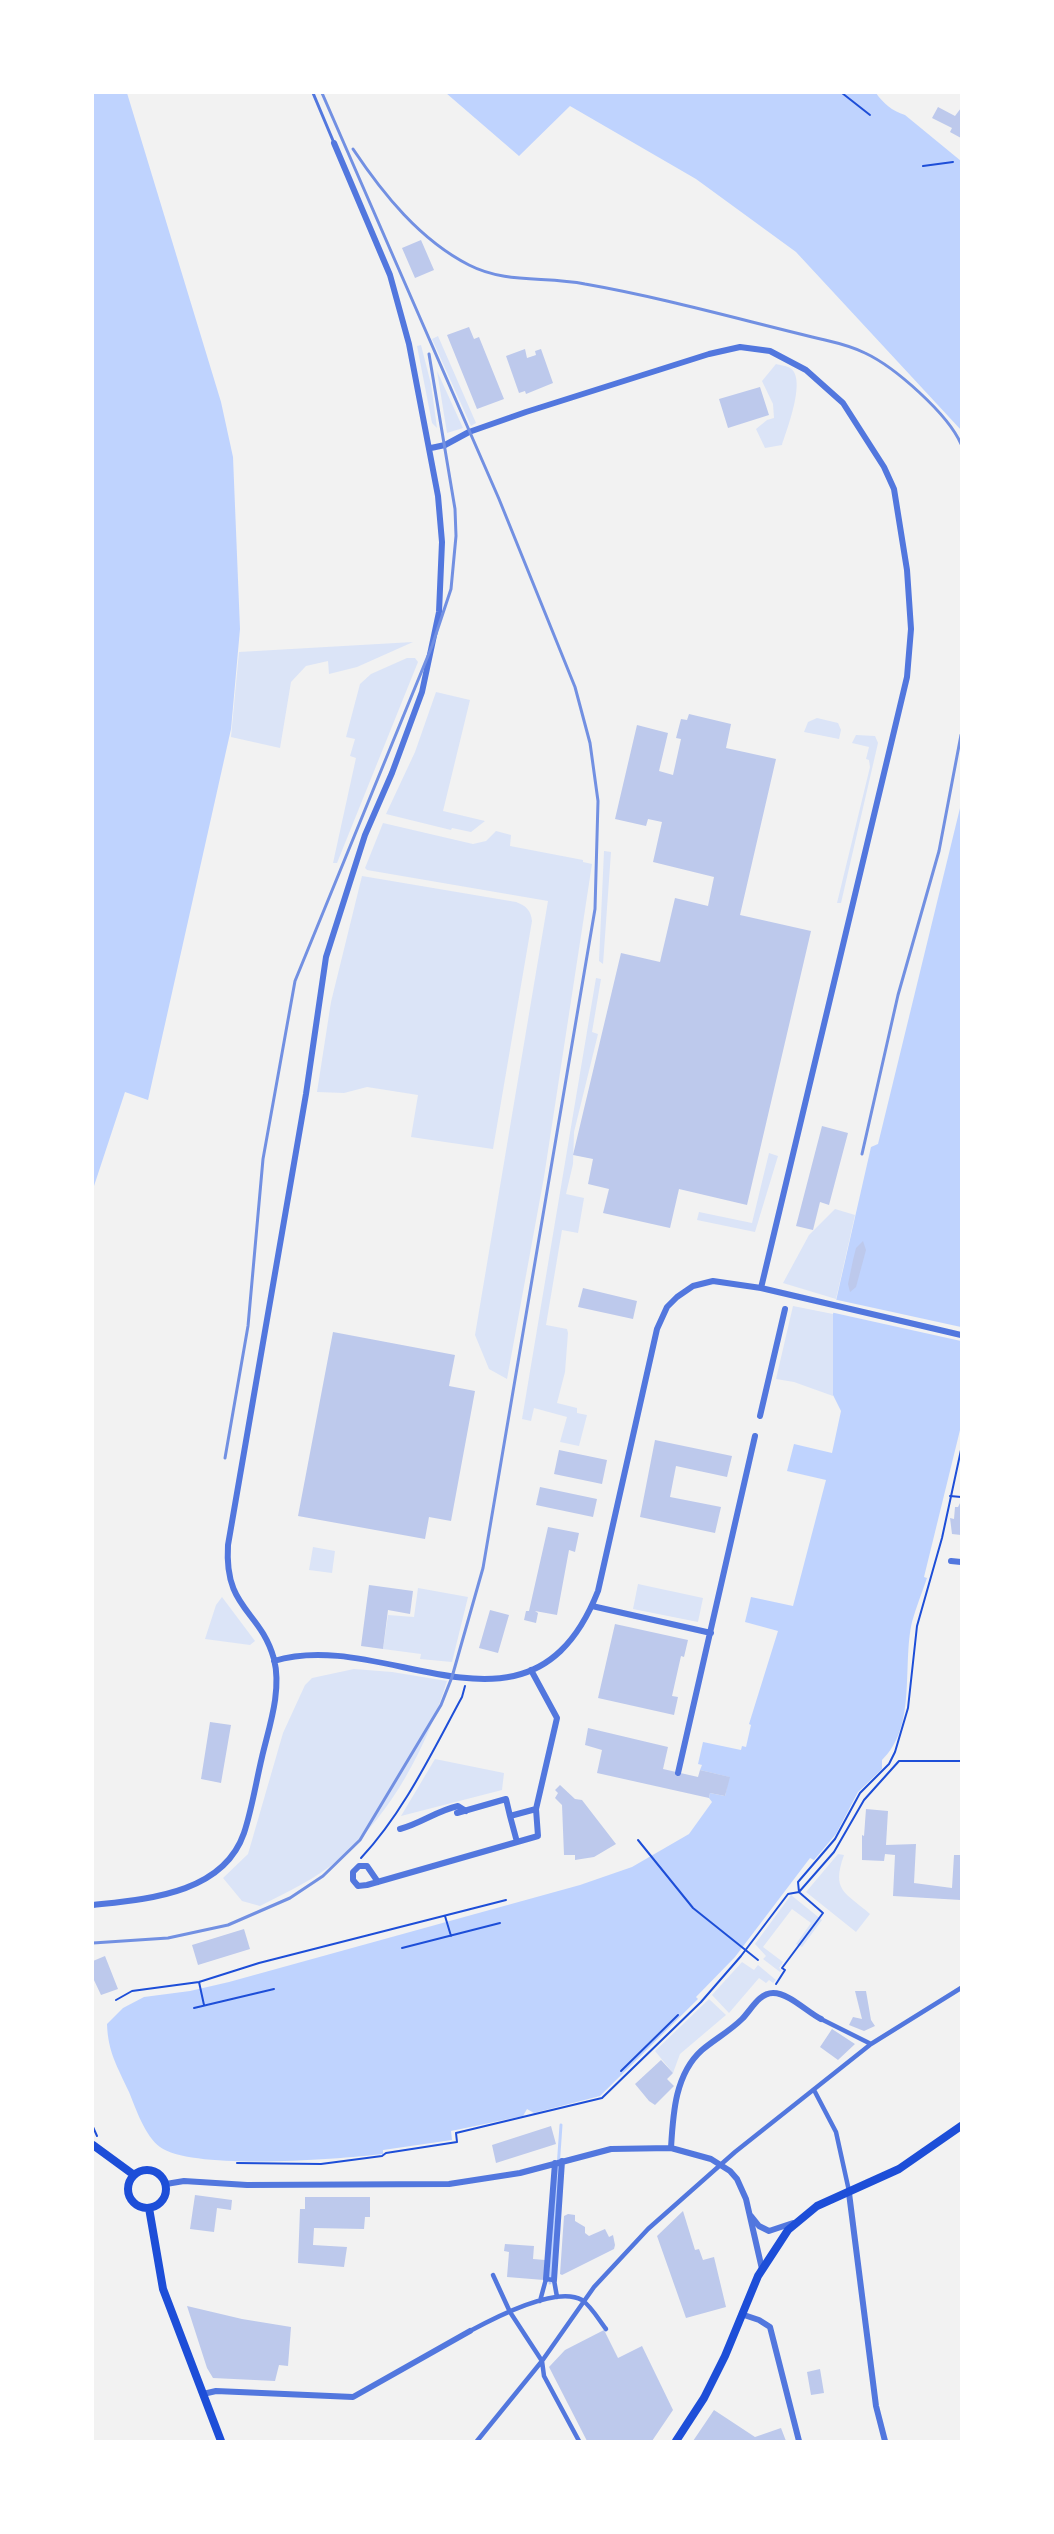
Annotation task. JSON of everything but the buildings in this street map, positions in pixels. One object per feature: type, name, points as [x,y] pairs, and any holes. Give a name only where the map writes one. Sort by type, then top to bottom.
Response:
[{"type":"main road","points":[[676,2441],[704,2398],[744,2315],[769,2255],[797,2221],[817,2206],[899,2169],[961,2126]]},
{"type":"main road","points":[[93,2145],[134,2175]]},
{"type":"main road","points":[[142,2170],[152,2170],[161,2175],[166,2184],[163,2200],[149,2208],[139,2206],[130,2199],[128,2184],[134,2175],[142,2170]]},
{"type":"main road","points":[[149,2208],[163,2289],[222,2441]]},
{"type":"street","points":[[93,1905],[154,1897],[190,1886],[214,1872],[237,1848],[244,1833],[277,1688],[274,1661],[267,1640],[232,1589],[227,1569],[228,1545],[306,1094],[313,1031],[326,957],[347,883],[405,741],[422,692],[439,612],[442,542],[431,448],[399,303],[334,143]]},
{"type":"street","points":[[431,448],[589,391],[740,348],[770,351],[806,370],[843,403],[884,467],[894,489],[907,570],[910,617],[907,677],[761,1288]]},
{"type":"street","points":[[274,1661],[322,1656],[467,1678],[497,1679],[531,1670],[550,1659],[571,1641],[592,1606],[598,1591],[657,1329],[664,1313],[684,1291],[707,1282],[761,1288],[961,1335]]},
{"type":"street","points":[[760,1416],[785,1309]]},
{"type":"street","points":[[678,1773],[755,1436]]},
{"type":"street","points":[[951,1561],[961,1562]]},
{"type":"street","points":[[592,1606],[711,1633]]},
{"type":"street","points":[[378,1881],[367,1866],[359,1866],[353,1872],[353,1880],[358,1886],[378,1881],[538,1836],[536,1809],[557,1718],[531,1670]]},
{"type":"street","points":[[457,1813],[506,1800],[517,1842]]},
{"type":"street","points":[[400,1829],[423,1823],[436,1811],[458,1806],[466,1811]]},
{"type":"street","points":[[510,1816],[536,1809]]},
{"type":"street","points":[[477,2441],[542,2361],[594,2287],[648,2229],[721,2165],[872,2044],[961,1988]]},
{"type":"street","points":[[670,2148],[678,2093],[686,2070],[699,2053],[736,2025],[761,1997],[769,1993],[781,1995],[821,2019],[872,2044]]},
{"type":"street","points":[[814,2090],[836,2132],[849,2193],[876,2406],[885,2441]]},
{"type":"street","points":[[166,2184],[184,2181],[247,2185],[421,2186],[502,2176],[611,2150],[670,2148],[702,2156],[730,2171],[742,2188],[762,2268]]},
{"type":"street","points":[[540,2301],[546,2279],[559,2162]]},
{"type":"street","points":[[557,2297],[554,2280],[559,2162]]},
{"type":"street","points":[[748,2213],[759,2226],[770,2231],[797,2221]]},
{"type":"street","points":[[493,2276],[510,2312],[542,2361],[544,2376],[579,2441]]},
{"type":"street","points":[[546,2279],[554,2280]]},
{"type":"street","points":[[203,2394],[216,2391],[353,2397],[492,2320],[540,2301],[557,2297],[569,2296],[584,2301],[606,2329]]},
{"type":"street","points":[[744,2315],[759,2319],[770,2327],[799,2441]]},
{"type":"lane","points":[[313,93],[334,143]]},
{"type":"path","points":[[842,93],[870,115]]},
{"type":"path","points":[[923,166],[953,162]]},
{"type":"path","points":[[780,1978],[786,1970],[782,1968],[823,1913],[799,1892],[798,1882],[835,1839],[860,1793],[889,1764],[895,1752],[908,1708],[917,1626],[942,1538],[961,1450]]},
{"type":"path","points":[[950,1496],[961,1497]]},
{"type":"path","points":[[353,1872],[350,1868],[380,1838],[416,1780],[462,1697],[467,1678]]},
{"type":"path","points":[[237,2163],[321,2164],[382,2156],[386,2152],[457,2142],[456,2133],[602,2098],[701,2002],[741,1956],[788,1893],[799,1892],[834,1852],[864,1800],[899,1761],[961,1761]]},
{"type":"path","points":[[638,1840],[693,1908],[758,1960]]},
{"type":"path","points":[[116,2000],[132,1991],[151,1986],[183,1986],[200,1982],[260,1963],[506,1900]]},
{"type":"path","points":[[445,1916],[451,1936]]},
{"type":"path","points":[[402,1948],[500,1923]]},
{"type":"path","points":[[200,1982],[204,2005]]},
{"type":"path","points":[[194,2008],[274,1989]]},
{"type":"path","points":[[621,2071],[678,2015]]},
{"type":"shaded area","points":[[438,336],[476,423],[471,426],[432,339]]},
{"type":"shaded area","points":[[421,345],[431,384],[437,428],[432,423],[417,346]]},
{"type":"shaded area","points":[[776,364],[789,367],[795,374],[796,393],[782,445],[765,448],[756,429],[767,420],[774,418],[773,404],[762,381]]},
{"type":"shaded area","points":[[437,371],[463,428],[447,433]]},
{"type":"shaded area","points":[[413,642],[357,667],[329,674],[328,661],[306,666],[291,682],[280,748],[231,737],[239,652]]},
{"type":"shaded area","points":[[407,658],[415,658],[418,662],[337,863],[333,863],[356,758],[350,756],[355,739],[346,737],[360,684],[371,674]]},
{"type":"shaded area","points":[[436,692],[470,700],[443,811],[485,821],[471,832],[452,828],[451,830],[386,814],[415,752]]},
{"type":"shaded area","points":[[817,718],[838,723],[841,730],[839,739],[804,732],[808,722]]},
{"type":"shaded area","points":[[856,735],[875,736],[878,743],[841,903],[837,903],[870,767],[869,760],[866,759],[869,747],[852,743]]},
{"type":"shaded area","points":[[383,823],[473,844],[486,841],[496,831],[511,835],[510,846],[583,860],[583,862],[592,864],[544,1177],[507,1379],[489,1369],[475,1335],[548,901],[367,870],[365,868]]},
{"type":"shaded area","points":[[604,851],[611,852],[603,964],[599,961]]},
{"type":"shaded area","points":[[362,876],[516,902],[529,911],[532,921],[493,1149],[411,1137],[418,1095],[367,1087],[344,1093],[317,1092],[331,1002]]},
{"type":"shaded area","points":[[596,978],[601,979],[592,1032],[598,1034],[574,1132],[573,1164],[566,1194],[584,1198],[578,1233],[562,1230],[546,1325],[567,1329],[565,1372],[557,1403],[577,1408],[577,1413],[587,1415],[579,1446],[560,1442],[567,1417],[534,1408],[531,1421],[522,1419]]},
{"type":"shaded area","points":[[769,1153],[778,1156],[755,1232],[697,1220],[699,1212],[752,1223]]},
{"type":"shaded area","points":[[835,1209],[855,1215],[836,1299],[783,1283],[809,1235]]},
{"type":"shaded area","points":[[793,1306],[833,1314],[833,1396],[794,1382],[776,1379]]},
{"type":"shaded area","points":[[313,1547],[335,1551],[332,1573],[309,1570]]},
{"type":"shaded area","points":[[638,1584],[703,1598],[698,1622],[633,1609]]},
{"type":"shaded area","points":[[418,1588],[468,1597],[452,1662],[420,1659],[421,1654],[383,1649],[388,1615],[414,1617]]},
{"type":"shaded area","points":[[222,1597],[255,1641],[250,1645],[205,1639],[216,1605]]},
{"type":"shaded area","points":[[354,1669],[392,1672],[447,1681],[418,1754],[391,1800],[358,1841],[339,1859],[311,1879],[260,1906],[242,1901],[223,1878],[248,1854],[283,1733],[305,1685],[312,1678]]},
{"type":"shaded area","points":[[435,1759],[504,1773],[502,1790],[401,1816]]},
{"type":"shaded area","points":[[838,1854],[844,1855],[839,1876],[843,1890],[870,1914],[856,1932],[806,1892]]},
{"type":"shaded area","points":[[791,1895],[822,1920],[802,1947],[796,1944],[811,1923],[792,1909],[763,1947],[783,1962],[779,1968],[782,1970],[780,1972],[763,1959],[766,1956],[755,1944]]},
{"type":"shaded area","points":[[742,1962],[754,1970],[758,1965],[776,1980],[773,1983],[769,1980],[766,1983],[759,1978],[729,2013],[712,1995]]},
{"type":"shaded area","points":[[709,1999],[726,2015],[680,2054],[673,2073],[655,2051]]},
{"type":"water","points":[[93,93],[127,93],[221,402],[233,457],[240,629],[231,729],[148,1100],[125,1092],[93,1189]]},
{"type":"water","points":[[446,93],[876,93],[888,106],[905,115],[961,161],[961,430],[796,252],[696,179],[570,106],[519,156]]},
{"type":"water","points":[[961,804],[961,1426],[924,1577],[927,1578],[912,1622],[906,1695],[900,1731],[893,1746],[882,1760],[882,1769],[858,1792],[836,1834],[814,1860],[810,1858],[735,1957],[696,1997],[698,1999],[600,2096],[534,2113],[527,2109],[523,2116],[451,2131],[452,2140],[383,2150],[383,2154],[302,2160],[234,2161],[203,2159],[177,2154],[160,2147],[142,2122],[111,2051],[107,2024],[123,2008],[144,1997],[190,1991],[229,1982],[580,1885],[632,1867],[689,1834],[712,1802],[709,1798],[710,1793],[725,1796],[729,1777],[700,1770],[702,1765],[698,1764],[703,1742],[741,1750],[742,1746],[746,1747],[751,1725],[749,1724],[778,1631],[745,1622],[751,1597],[793,1606],[826,1480],[787,1471],[794,1444],[832,1453],[841,1411],[833,1395],[833,1314],[871,1147],[878,1144]]},
{"type":"pier","points":[[833,1299],[961,1327],[961,1341],[830,1312]]},
{"type":"waterway","points":[[550,2283],[561,2125]]},
{"type":"railway","points":[[93,1943],[168,1938],[228,1925],[290,1898],[323,1876],[360,1840],[441,1705],[452,1677],[483,1568],[595,909],[598,801],[590,743],[575,687],[499,499],[322,93]]},
{"type":"railway","points":[[353,149],[377,183],[404,214],[434,243],[469,265],[497,275],[570,282],[645,296],[856,349],[891,369],[919,392],[945,419],[961,444]]},
{"type":"railway","points":[[225,1458],[248,1326],[263,1159],[295,981],[432,646],[451,589],[456,536],[455,509],[429,354]]},
{"type":"railway","points":[[862,1154],[898,995],[939,851],[961,735]]}]
